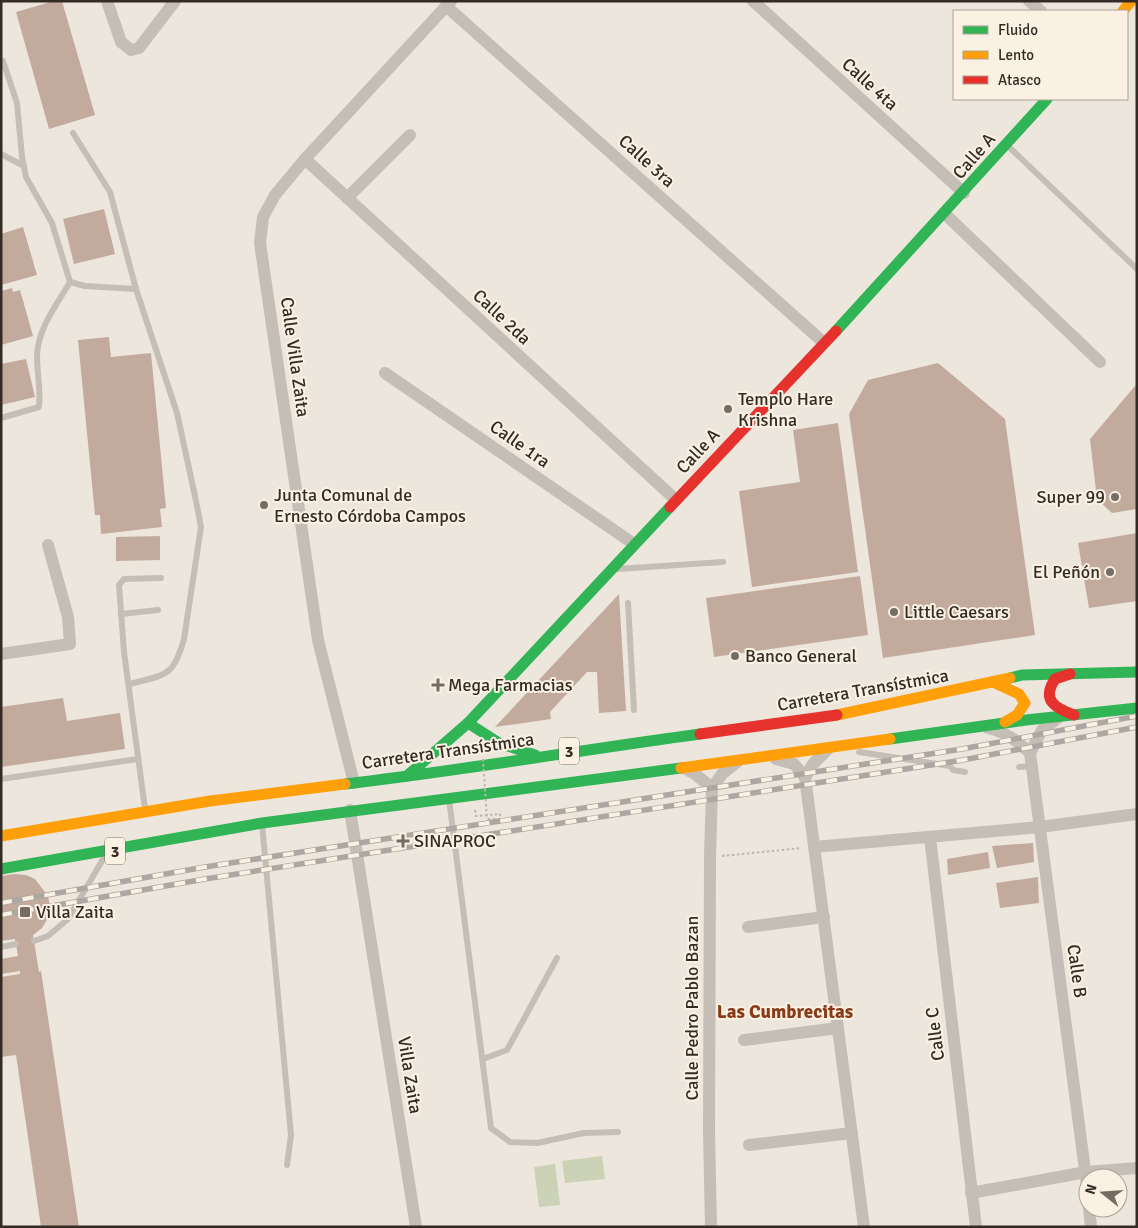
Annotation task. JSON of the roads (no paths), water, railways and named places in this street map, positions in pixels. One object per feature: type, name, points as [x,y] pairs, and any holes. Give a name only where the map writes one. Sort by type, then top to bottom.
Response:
[{"type":"main road","name":"Calle A","points":[[407,776],[468,723],[945,214],[1046,100]]},
{"type":"main road","name":"Carretera Transístmica","points":[[1,836],[145,812],[488,766],[537,756],[855,713],[1022,675],[1137,672]]},
{"type":"main road","points":[[1069,716],[1052,704],[1050,697],[1051,686],[1055,679],[1070,674]]},
{"type":"main road","points":[[993,682],[1015,689],[1023,697],[1024,707],[1020,715],[1003,723]]},
{"type":"main road","name":"3","points":[[1,869],[107,852],[262,823],[350,810],[743,760],[1003,723],[1137,708]]},
{"type":"main road","points":[[468,723],[499,743],[537,756]]},
{"type":"street","points":[[106,1],[121,42],[131,50],[139,48],[175,1]]},
{"type":"street","name":"Calle 4ta","points":[[753,1],[964,193]]},
{"type":"street","points":[[1029,1],[1039,10]]},
{"type":"street","name":"Calle Villa Zaita","points":[[354,783],[318,640],[260,242],[263,217],[274,195],[305,159],[449,4]]},
{"type":"street","name":"Calle 3ra","points":[[449,4],[823,342]]},
{"type":"street","points":[[347,198],[410,135]]},
{"type":"street","name":"Calle 2da","points":[[305,159],[676,500]]},
{"type":"street","points":[[945,214],[1100,362]]},
{"type":"street","name":"Calle 1ra","points":[[385,373],[634,544]]},
{"type":"street","points":[[1,654],[70,644],[68,617],[48,545]]},
{"type":"street","points":[[979,727],[998,730],[1016,740],[1030,753],[1042,730],[1052,721],[1069,716]]},
{"type":"street","points":[[831,747],[813,764],[806,777],[864,1227]]},
{"type":"street","name":"Calle B","points":[[1030,753],[1085,1168]]},
{"type":"street","points":[[766,756],[794,764],[806,777]]},
{"type":"street","points":[[682,767],[695,774],[712,788],[728,768],[743,760]]},
{"type":"street","name":"Calle Pedro Pablo Bazan","points":[[711,1227],[709,1131],[712,788]]},
{"type":"street","name":"Villa Zaita","points":[[350,810],[416,1227]]},
{"type":"street","points":[[814,847],[1040,827],[1137,814]]},
{"type":"street","name":"Calle C","points":[[930,837],[976,1227]]},
{"type":"street","points":[[748,927],[824,917]]},
{"type":"street","points":[[744,1040],[838,1028]]},
{"type":"street","points":[[749,1145],[852,1133]]},
{"type":"street","points":[[971,1193],[1078,1173]]},
{"type":"lane","points":[[1,418],[39,407],[41,391],[37,357],[41,331],[70,282],[52,223],[26,176],[18,102],[3,61]]},
{"type":"lane","points":[[73,133],[110,192],[136,289],[177,413],[201,527],[184,639],[179,656],[172,670],[161,676],[130,684]]},
{"type":"lane","points":[[1006,145],[1137,270]]},
{"type":"lane","points":[[1,154],[24,166]]},
{"type":"lane","points":[[70,282],[85,286],[136,289]]},
{"type":"lane","points":[[611,569],[724,562]]},
{"type":"lane","points":[[145,812],[118,585],[122,580],[161,578]]},
{"type":"lane","points":[[628,603],[634,710]]},
{"type":"lane","points":[[121,614],[158,610]]},
{"type":"lane","points":[[831,747],[950,766],[953,770],[965,772]]},
{"type":"lane","points":[[1,779],[138,759]]},
{"type":"lane","points":[[1019,767],[1032,766]]},
{"type":"lane","points":[[449,798],[491,1128],[510,1142],[537,1143],[584,1133],[618,1132]]},
{"type":"lane","points":[[262,823],[291,1135],[286,1165]]},
{"type":"lane","points":[[34,941],[48,936],[68,919],[107,852]]},
{"type":"lane","points":[[1,947],[16,944]]},
{"type":"lane","points":[[483,1059],[507,1050],[557,958]]},
{"type":"railway","points":[[1,903],[205,867],[962,749],[1137,716]]},
{"type":"railway","points":[[1,915],[205,879],[963,760],[1137,727]]},
{"type":"place","name":"Templo Hare Krishna","points":[[728,409]]},
{"type":"place","name":"Super 99","points":[[1115,497]]},
{"type":"place","name":"Junta Comunal de Ernesto Córdoba Campos","points":[[264,505]]},
{"type":"place","name":"El Peñón","points":[[1110,572]]},
{"type":"place","name":"Little Caesars","points":[[894,612]]},
{"type":"place","name":"Banco General","points":[[735,656]]},
{"type":"place","name":"Mega Farmacias","points":[[438,685]]},
{"type":"place","name":"SINAPROC","points":[[403,841]]},
{"type":"place","name":"Villa Zaita","points":[[25,912]]},
{"type":"district","name":"Las Cumbrecitas","points":[[785,1011]]}]
